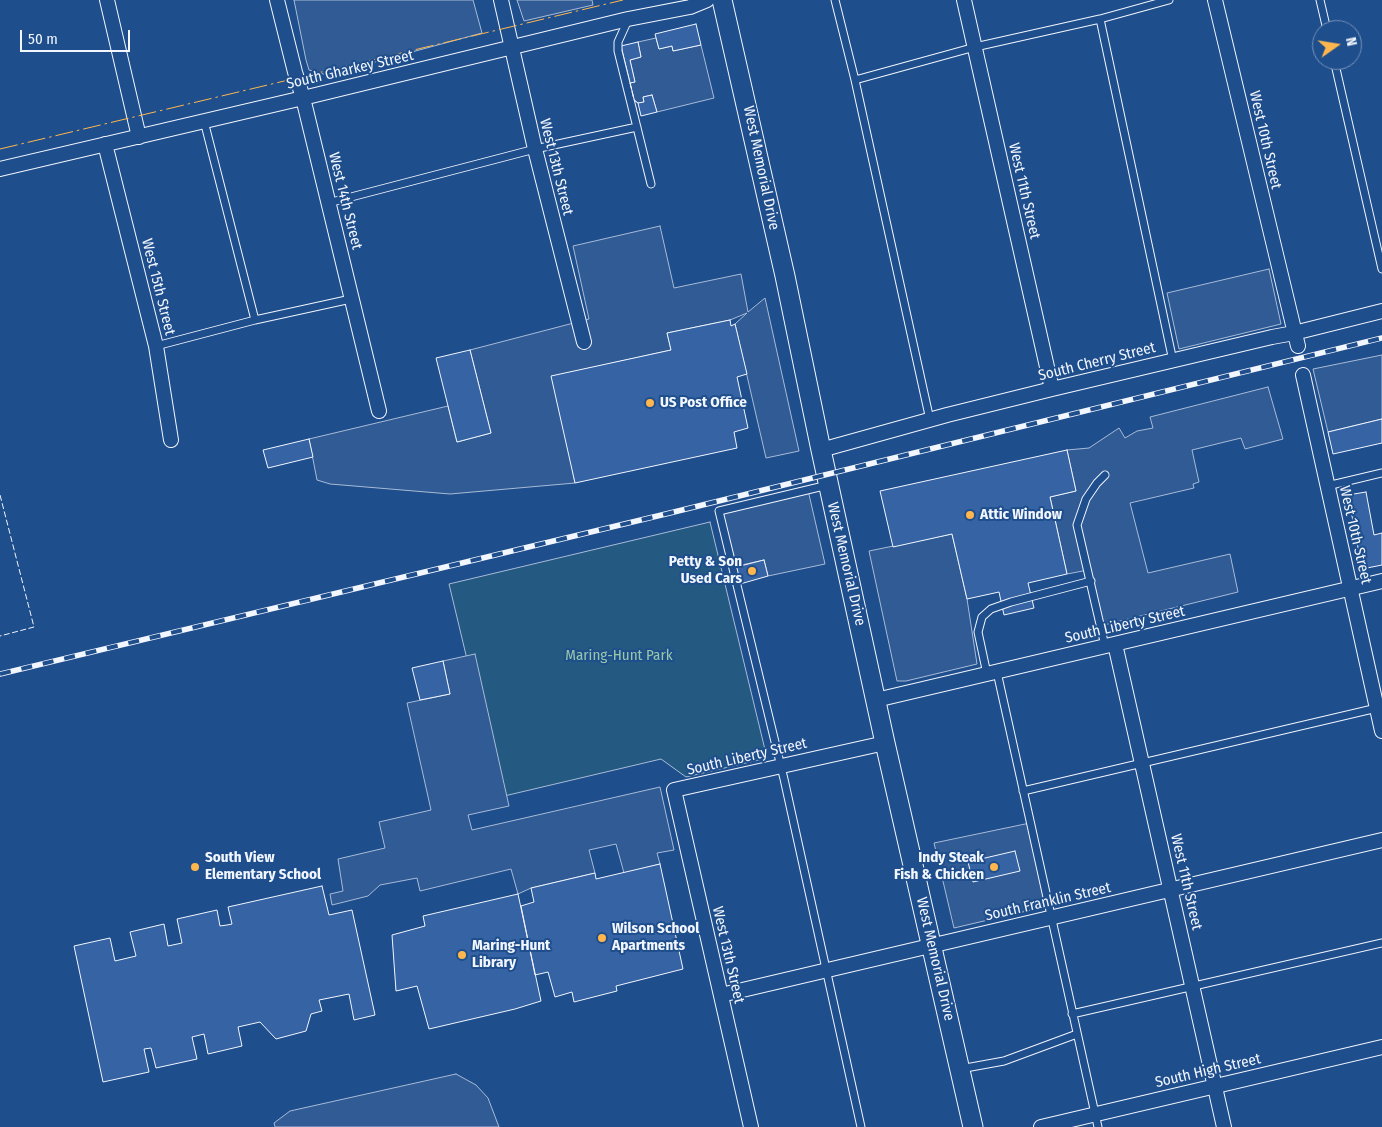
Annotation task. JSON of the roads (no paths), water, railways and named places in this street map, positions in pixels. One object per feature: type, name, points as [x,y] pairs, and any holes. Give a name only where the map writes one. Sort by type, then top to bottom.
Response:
[{"type":"main road","name":"West Memorial Drive","points":[[722,0],[779,247],[828,485],[885,743],[973,1127]]},
{"type":"street","points":[[107,0],[139,137]]},
{"type":"street","name":"West 14th Street","points":[[277,0],[303,98],[379,410]]},
{"type":"street","name":"West 13th Street","points":[[501,0],[534,149],[584,342]]},
{"type":"street","name":"South Gharkey Street","points":[[0,169],[628,19],[690,7],[707,0]]},
{"type":"street","name":"West 11th Street","points":[[964,0],[1052,390]]},
{"type":"street","name":"West 10th Street","points":[[1215,0],[1296,340]]},
{"type":"street","name":"West 15th Street","points":[[105,144],[156,346],[171,440]]},
{"type":"street","name":"South Cherry Street","points":[[821,450],[930,420],[1272,337],[1296,340],[1382,311]]},
{"type":"street","name":"West 10th Street","points":[[1304,375],[1382,730]]},
{"type":"street","name":"South Liberty Street","points":[[876,700],[1382,581]]},
{"type":"street","name":"West 11th Street","points":[[1110,645],[1143,763],[1224,1127]]},
{"type":"street","name":"South Liberty Street","points":[[674,790],[885,743]]},
{"type":"street","name":"West 13th Street","points":[[674,790],[751,1127]]},
{"type":"street","name":"South Franklin Street","points":[[720,995],[1382,840]]},
{"type":"street","name":"South High Street","points":[[1041,1127],[1096,1121],[1215,1086],[1382,1047]]},
{"type":"lane","points":[[835,0],[855,80],[930,420]]},
{"type":"lane","points":[[855,80],[975,47],[1100,19],[1169,0]]},
{"type":"lane","points":[[1320,0],[1325,20]]},
{"type":"lane","points":[[628,19],[618,42],[618,51],[651,184]]},
{"type":"lane","points":[[1100,19],[1172,361]]},
{"type":"lane","points":[[1336,70],[1382,269]]},
{"type":"lane","points":[[204,121],[255,320]]},
{"type":"lane","points":[[328,203],[534,149],[637,127]]},
{"type":"lane","points":[[156,346],[255,320],[351,299]]},
{"type":"lane","points":[[1327,486],[1382,473]]},
{"type":"lane","points":[[1105,475],[1096,483],[1086,499],[1077,525],[1090,581],[1110,645]]},
{"type":"lane","points":[[828,485],[719,511],[781,766],[861,1127]]},
{"type":"lane","points":[[1090,581],[991,609],[982,617],[978,632],[992,673],[1023,791],[1096,1121]]},
{"type":"lane","points":[[1023,791],[1377,708]]},
{"type":"lane","points":[[1072,1014],[1382,943]]},
{"type":"lane","points":[[960,1069],[1004,1061],[1077,1034]]},
{"type":"railway","points":[[0,674],[674,512],[1382,338]]},
{"type":"place","name":"US Post Office","points":[[650,403]]},
{"type":"place","name":"Attic Window","points":[[970,515]]},
{"type":"place","name":"Petty & Son Used Cars","points":[[752,571]]},
{"type":"place","name":"South View Elementary School","points":[[195,867]]},
{"type":"place","name":"Indy Steak Fish & Chicken","points":[[994,867]]},
{"type":"place","name":"Wilson School Apartments","points":[[602,938]]},
{"type":"place","name":"Maring-Hunt Library","points":[[462,955]]},
{"type":"park label","name":"Maring-Hunt Park","points":[[619,656]]}]
